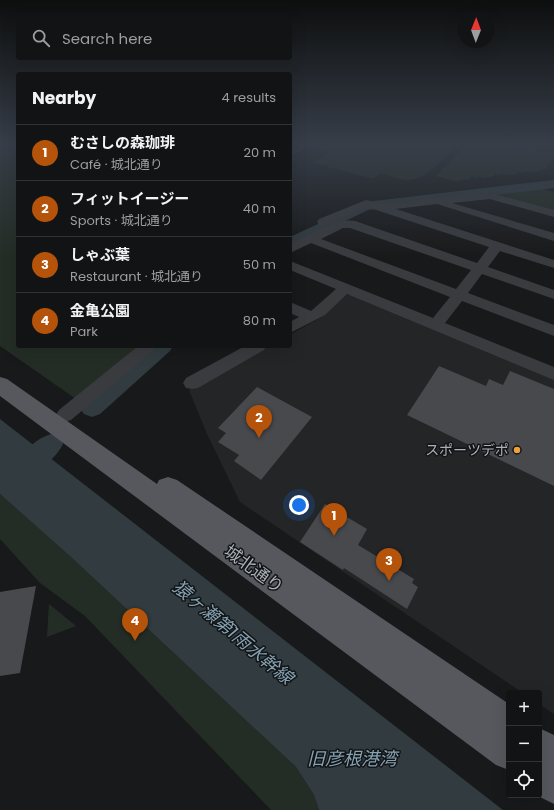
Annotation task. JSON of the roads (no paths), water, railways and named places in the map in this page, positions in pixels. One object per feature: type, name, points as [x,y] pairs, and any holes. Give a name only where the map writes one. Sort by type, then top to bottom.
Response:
[{"type":"main road","name":"城北通り","points":[[0,369],[65,416],[506,723]]},
{"type":"main road","name":"城北通り","points":[[0,385],[506,750]]},
{"type":"main road","points":[[542,748],[554,756]]},
{"type":"main road","points":[[542,776],[554,785]]},
{"type":"street","points":[[375,206],[491,196],[554,214]]},
{"type":"street","points":[[436,201],[554,236]]},
{"type":"street","points":[[292,237],[361,204],[375,206],[554,264]]},
{"type":"street","points":[[292,248],[340,224],[351,224],[554,295]]},
{"type":"street","points":[[311,239],[554,331]]},
{"type":"street","points":[[436,325],[496,246]]},
{"type":"street","points":[[292,266],[554,374]]},
{"type":"street","points":[[292,327],[320,312],[345,288]]},
{"type":"street","points":[[292,308],[311,317]]},
{"type":"street","points":[[65,416],[146,348]]},
{"type":"street","points":[[192,383],[254,348]]},
{"type":"water","name":"旧彦根港湾","points":[[0,419],[503,810],[319,810],[314,795],[296,767],[72,558],[0,494]]},
{"type":"waterway","points":[[292,242],[365,206],[554,184]]},
{"type":"waterway","points":[[92,408],[161,348]]},
{"type":"waterway","points":[[29,464],[51,444]]},
{"type":"place","name":"フィットイージー","points":[[259,438]]},
{"type":"place","name":"スポーツデポ","points":[[517,450]]},
{"type":"place","name":"むさしの森珈琲","points":[[334,536]]},
{"type":"place","name":"しゃぶ葉","points":[[389,581]]},
{"type":"place","name":"金亀公園","points":[[135,641]]},
{"type":"water label","name":"猿ヶ瀬第1雨水幹線","points":[[233,632]]}]
